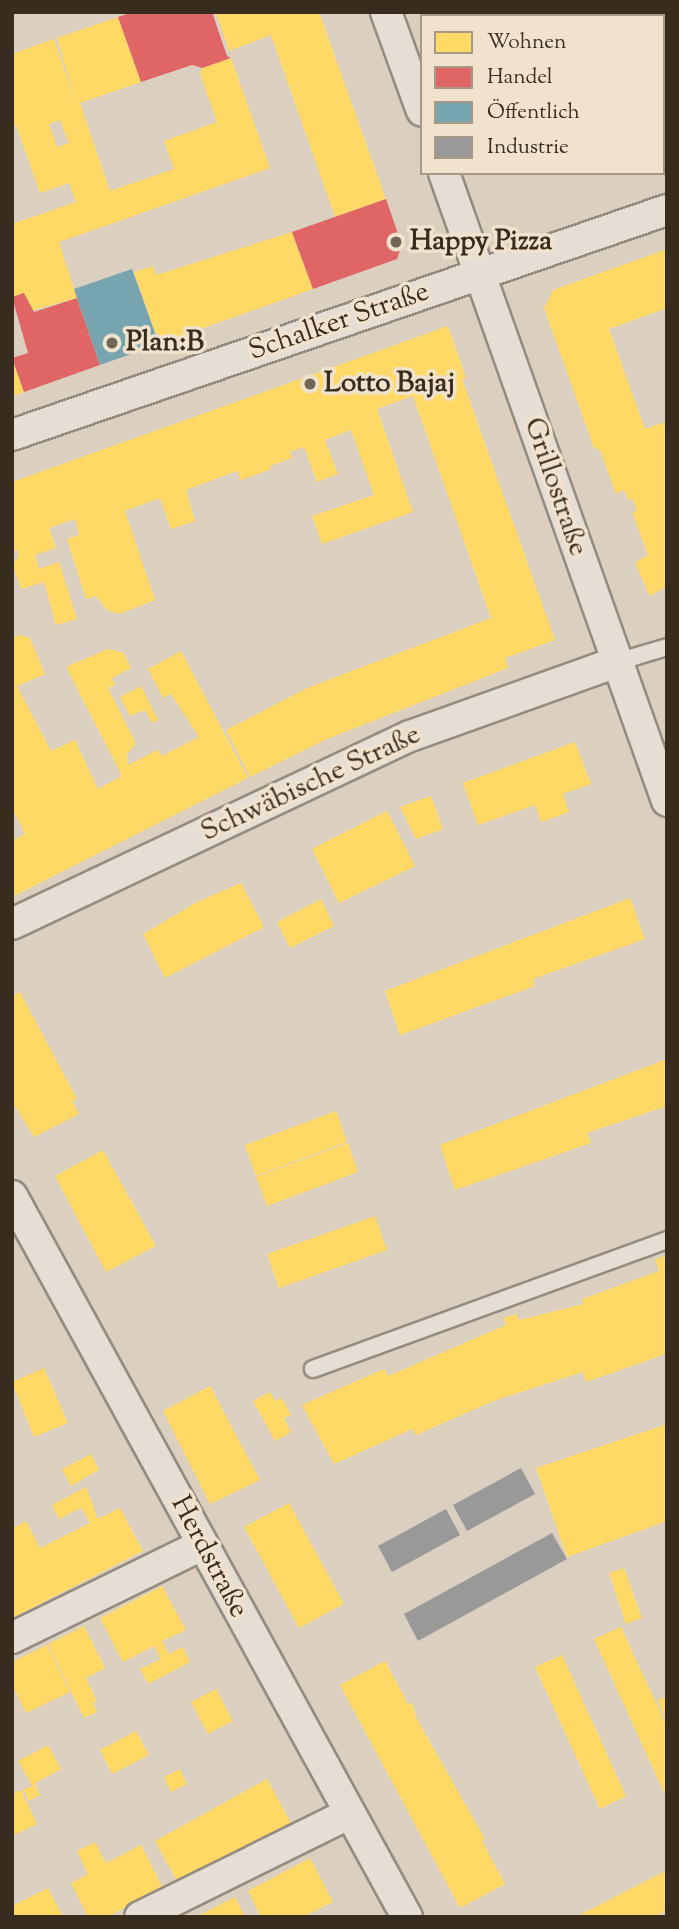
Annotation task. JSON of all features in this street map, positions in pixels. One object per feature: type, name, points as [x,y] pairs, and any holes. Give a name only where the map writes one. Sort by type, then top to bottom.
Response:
[{"type":"street","points":[[386,12],[420,106]]},
{"type":"street","name":"Grillostraße","points":[[445,175],[667,801]]},
{"type":"street","name":"Schalker Straße","points":[[12,435],[667,210]]},
{"type":"street","name":"Schwäbische Straße","points":[[12,924],[410,736],[617,662]]},
{"type":"street","name":"Herdstraße","points":[[12,1196],[407,1917]]},
{"type":"street","points":[[12,1638],[202,1545]]},
{"type":"street","points":[[139,1917],[350,1813]]},
{"type":"lane","points":[[617,662],[667,647]]},
{"type":"lane","points":[[313,1369],[667,1240]]},
{"type":"building: Wohnen","points":[[216,12],[319,12],[386,199],[335,217],[271,35],[229,51]]},
{"type":"building: Wohnen","points":[[590,12],[648,14],[590,14]]},
{"type":"building: Wohnen","points":[[118,17],[141,82],[80,103],[110,191],[174,169],[164,141],[217,122],[200,74],[202,68],[231,58],[270,168],[59,242],[77,298],[30,311],[24,293],[12,297],[12,224],[76,202],[69,183],[40,193],[16,125],[12,126],[12,54],[54,39],[76,103],[57,38]],"holes":[[[60,120],[69,143],[57,147],[49,124]]]},
{"type":"building: Wohnen","points":[[292,232],[313,289],[159,344],[134,272],[153,266],[156,275]]},
{"type":"building: Wohnen","points":[[667,249],[667,308],[609,329],[645,429],[667,421],[667,586],[650,596],[635,563],[648,555],[632,512],[637,511],[632,499],[628,500],[624,489],[616,494],[600,450],[594,448],[544,308],[553,290]]},
{"type":"building: Wohnen","points":[[448,326],[466,378],[462,379],[555,640],[505,658],[508,668],[327,739],[250,777],[226,730],[307,688],[491,618],[413,396],[377,409],[413,512],[322,544],[312,516],[374,495],[351,430],[325,440],[338,474],[317,482],[304,447],[290,452],[292,458],[270,466],[271,469],[241,480],[237,471],[186,490],[195,521],[171,529],[160,498],[125,511],[155,600],[119,614],[107,610],[96,596],[86,599],[67,539],[79,535],[75,519],[49,528],[56,548],[35,555],[39,569],[59,562],[77,619],[56,625],[44,582],[21,589],[12,563],[18,558],[18,550],[12,552],[12,482]]},
{"type":"building: Wohnen","points":[[12,361],[24,392],[12,396]]},
{"type":"building: Wohnen","points":[[22,635],[30,638],[45,674],[17,686],[51,751],[75,740],[98,789],[122,776],[66,667],[108,649],[124,653],[131,668],[112,678],[115,685],[108,688],[136,744],[127,754],[128,765],[158,750],[162,756],[199,737],[171,694],[163,698],[148,669],[181,651],[248,778],[12,897],[12,841],[25,834],[12,808],[12,637]]},
{"type":"building: Wohnen","points":[[141,686],[158,720],[152,723],[145,710],[130,716],[120,697]]},
{"type":"building: Wohnen","points":[[575,742],[591,784],[563,794],[569,812],[541,822],[535,805],[478,825],[463,783]]},
{"type":"building: Wohnen","points":[[431,796],[443,829],[416,839],[400,807]]},
{"type":"building: Wohnen","points":[[387,811],[415,866],[339,903],[312,849]]},
{"type":"building: Wohnen","points":[[241,883],[264,927],[165,978],[143,934],[197,902]]},
{"type":"building: Wohnen","points":[[630,898],[645,939],[533,979],[535,986],[400,1035],[385,991]]},
{"type":"building: Wohnen","points":[[321,899],[334,926],[290,948],[277,922]]},
{"type":"building: Wohnen","points":[[20,992],[77,1099],[72,1101],[79,1114],[34,1137],[12,1101],[12,996]]},
{"type":"building: Wohnen","points":[[667,1059],[667,1106],[587,1133],[591,1143],[455,1190],[440,1145]]},
{"type":"building: Wohnen","points":[[336,1111],[347,1142],[256,1176],[245,1145]]},
{"type":"building: Wohnen","points":[[348,1143],[358,1172],[267,1206],[256,1177]]},
{"type":"building: Wohnen","points":[[103,1150],[156,1246],[106,1272],[55,1176]]},
{"type":"building: Wohnen","points":[[375,1216],[387,1250],[279,1288],[267,1254]]},
{"type":"building: Wohnen","points":[[667,1255],[667,1353],[586,1382],[583,1372],[496,1400],[416,1435],[412,1429],[334,1464],[302,1405],[384,1369],[388,1376],[506,1325],[504,1318],[516,1314],[519,1320],[583,1304],[582,1299],[659,1271],[655,1259]]},
{"type":"building: Wohnen","points":[[44,1368],[68,1423],[34,1437],[12,1382]]},
{"type":"building: Wohnen","points":[[210,1386],[260,1480],[210,1504],[163,1411]]},
{"type":"building: Wohnen","points":[[270,1392],[275,1401],[282,1398],[291,1415],[284,1418],[291,1432],[275,1441],[253,1401]]},
{"type":"building: Wohnen","points":[[667,1424],[667,1521],[567,1557],[536,1468]]},
{"type":"building: Wohnen","points":[[91,1454],[99,1470],[71,1486],[62,1469]]},
{"type":"building: Wohnen","points":[[86,1487],[98,1519],[120,1508],[143,1551],[14,1617],[12,1529],[26,1521],[40,1548],[90,1523],[81,1508],[59,1519],[52,1505]]},
{"type":"building: Wohnen","points":[[289,1503],[344,1604],[299,1628],[244,1527]]},
{"type":"building: Wohnen","points":[[624,1568],[642,1618],[626,1624],[609,1573]]},
{"type":"building: Wohnen","points":[[162,1586],[186,1630],[162,1641],[169,1654],[183,1647],[190,1662],[148,1684],[140,1669],[161,1659],[154,1646],[123,1662],[100,1618]]},
{"type":"building: Wohnen","points":[[84,1626],[105,1668],[86,1678],[97,1701],[93,1703],[97,1712],[84,1718],[48,1644]]},
{"type":"building: Wohnen","points":[[621,1627],[667,1727],[667,1799],[594,1639]]},
{"type":"building: Wohnen","points":[[47,1645],[70,1692],[26,1713],[12,1684],[12,1662]]},
{"type":"building: Wohnen","points":[[562,1655],[626,1796],[600,1809],[535,1667]]},
{"type":"building: Wohnen","points":[[385,1661],[408,1704],[412,1703],[417,1719],[485,1839],[482,1841],[505,1884],[460,1908],[340,1685]]},
{"type":"building: Wohnen","points":[[216,1689],[233,1721],[208,1734],[191,1702]]},
{"type":"building: Wohnen","points":[[667,1696],[667,1722],[657,1700]]},
{"type":"building: Wohnen","points":[[136,1731],[149,1755],[112,1774],[100,1750]]},
{"type":"building: Wohnen","points":[[48,1745],[61,1769],[32,1785],[18,1761]]},
{"type":"building: Wohnen","points":[[180,1769],[187,1784],[171,1792],[164,1777]]},
{"type":"building: Wohnen","points":[[267,1779],[291,1823],[177,1881],[155,1841]]},
{"type":"building: Wohnen","points":[[35,1784],[40,1795],[29,1801],[23,1790]]},
{"type":"building: Wohnen","points":[[21,1790],[37,1824],[12,1836],[12,1794]]},
{"type":"building: Wohnen","points":[[95,1842],[106,1863],[141,1845],[163,1888],[107,1917],[88,1917],[71,1883],[88,1874],[77,1851]]},
{"type":"building: Wohnen","points":[[310,1858],[333,1902],[303,1917],[261,1917],[248,1891]]},
{"type":"building: Wohnen","points":[[667,1870],[667,1910],[653,1917],[576,1917]]},
{"type":"building: Wohnen","points":[[48,1888],[63,1917],[12,1917],[12,1906]]},
{"type":"building: Wohnen","points":[[235,1897],[245,1917],[197,1917],[204,1913]]},
{"type":"building: Handel","points":[[133,12],[212,12],[227,56],[231,58],[202,68],[192,65],[141,82],[118,17]]},
{"type":"building: Handel","points":[[667,63],[665,164],[665,64]]},
{"type":"building: Handel","points":[[386,199],[402,245],[397,259],[313,289],[292,232]]},
{"type":"building: Handel","points":[[24,293],[34,312],[77,298],[100,365],[24,392],[12,358],[28,353],[12,297]]},
{"type":"building: Öffentlich","points":[[132,269],[159,344],[100,365],[74,289]]},
{"type":"building: Industrie","points":[[521,1468],[535,1494],[467,1531],[453,1505]]},
{"type":"building: Industrie","points":[[446,1509],[460,1535],[392,1572],[378,1546]]},
{"type":"building: Industrie","points":[[552,1533],[567,1559],[418,1641],[404,1614]]},
{"type":"place","name":"Happy Pizza","points":[[396,242]]},
{"type":"place","name":"Plan:B","points":[[112,343]]},
{"type":"place","name":"Lotto Bajaj","points":[[310,384]]}]
